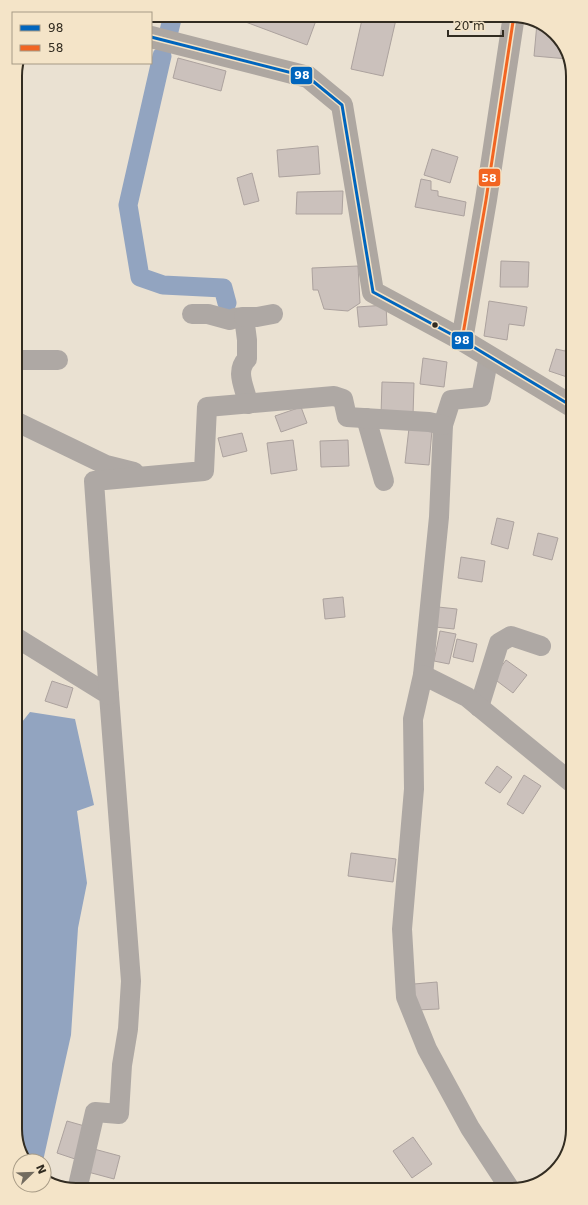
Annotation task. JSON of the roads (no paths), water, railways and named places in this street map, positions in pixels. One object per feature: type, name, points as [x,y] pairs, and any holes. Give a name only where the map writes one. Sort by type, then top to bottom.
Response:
[{"type":"main road","points":[[462,340],[486,200],[513,22]]},
{"type":"main road","points":[[152,37],[308,77],[342,105],[373,292],[462,340],[566,403]]},
{"type":"street","points":[[197,314],[208,314],[230,320],[235,318],[257,317],[273,314]]},
{"type":"street","points":[[244,317],[247,340],[247,359],[243,363],[240,372],[248,404]]},
{"type":"street","points":[[489,356],[481,397],[451,400],[443,425],[436,552],[423,675],[413,719],[414,789],[402,929],[406,997],[428,1049],[466,1122],[506,1183]]},
{"type":"street","points":[[22,360],[58,360]]},
{"type":"street","points":[[79,1183],[95,1112],[119,1114],[122,1065],[128,1029],[131,981],[94,481],[204,471],[208,407],[334,396],[343,399],[347,417],[429,422],[443,425]]},
{"type":"street","points":[[366,418],[384,481]]},
{"type":"street","points":[[22,424],[106,465],[152,476]]},
{"type":"street","points":[[479,707],[499,643],[511,636],[541,646]]},
{"type":"street","points":[[22,641],[109,695]]},
{"type":"street","points":[[423,675],[467,697],[566,778]]},
{"type":"water","points":[[30,712],[75,719],[94,805],[77,811],[87,883],[78,928],[71,1035],[45,1153],[28,1153],[23,1139],[22,722]]},
{"type":"waterway","points":[[169,31],[171,22]]},
{"type":"waterway","points":[[162,56],[128,205],[140,277],[163,285],[223,288],[227,303]]}]
